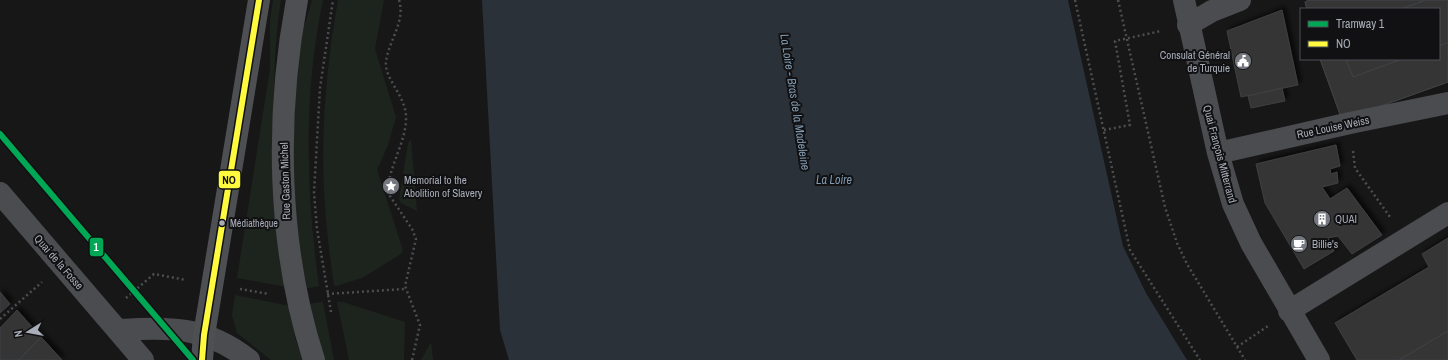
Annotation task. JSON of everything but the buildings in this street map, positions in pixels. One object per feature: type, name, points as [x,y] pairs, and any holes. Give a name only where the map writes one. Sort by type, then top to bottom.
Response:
[{"type":"main road","points":[[202,360],[204,335],[212,284],[259,0]]},
{"type":"main road","name":"Rue Gaston Michel","points":[[297,0],[286,69],[284,129],[285,213],[289,254],[314,360]]},
{"type":"street","name":"Quai François Mitterrand","points":[[1184,0],[1188,25],[1218,153],[1233,204],[1251,243],[1289,311],[1319,360]]},
{"type":"street","points":[[1188,25],[1212,11],[1240,0]]},
{"type":"street","name":"Rue Louise Weiss","points":[[1218,153],[1350,123],[1448,103]]},
{"type":"street","name":"Quai de la Fosse","points":[[0,193],[113,323],[143,360]]},
{"type":"street","points":[[1289,311],[1448,213]]},
{"type":"street","points":[[113,323],[186,330],[204,335],[228,345],[249,360]]},
{"type":"path","points":[[333,0],[320,88],[314,193],[317,229],[333,319]]},
{"type":"path","points":[[399,0],[400,16],[385,66],[404,102],[406,116],[388,190],[390,196],[412,228],[415,238],[404,289],[420,325],[412,360]]},
{"type":"path","points":[[1075,0],[1130,250],[1200,360]]},
{"type":"path","points":[[1118,0],[1165,207],[1177,243],[1187,264],[1244,360]]},
{"type":"path","points":[[1104,130],[1130,125],[1115,41],[1188,25]]},
{"type":"path","points":[[1350,123],[1356,168],[1405,239]]},
{"type":"path","points":[[0,319],[62,265]]},
{"type":"path","points":[[113,323],[154,274],[285,297],[404,289]]},
{"type":"path","points":[[1237,347],[1289,311]]},
{"type":"shaded area","points":[[273,0],[281,0],[277,36],[274,108],[287,287],[237,278],[270,69],[270,20]]},
{"type":"shaded area","points":[[312,0],[323,0],[312,71],[309,143],[311,215],[319,286],[303,289],[293,196],[291,132],[295,70],[301,36]]},
{"type":"shaded area","points":[[338,0],[384,0],[375,49],[396,117],[388,145],[377,170],[403,250],[401,254],[362,278],[336,286],[334,285],[330,256],[325,206],[323,155],[327,77]]},
{"type":"shaded area","points":[[411,139],[417,211],[401,203],[399,199],[408,143]]},
{"type":"shaded area","points":[[235,295],[290,306],[295,338],[303,360],[271,360],[237,333],[232,315]]},
{"type":"shaded area","points":[[323,302],[334,360],[320,360],[306,304]]},
{"type":"shaded area","points":[[337,302],[343,302],[405,322],[404,360],[349,360]]},
{"type":"shaded area","points":[[431,342],[433,360],[421,360]]},
{"type":"water","name":"La Loire","points":[[482,0],[1068,0],[1123,246],[1146,293],[1187,360],[509,360],[500,330]]},
{"type":"tram line","name":"1","points":[[0,134],[193,360]]},
{"type":"transit line","name":"NO","points":[[202,360],[204,335],[259,0]]},
{"type":"place","name":"Consulat Général de Turquie","points":[[1243,61]]},
{"type":"place","name":"Memorial to the Abolition of Slavery","points":[[391,186]]},
{"type":"place","name":"QUAI","points":[[1322,219]]},
{"type":"place","name":"Médiathèque","points":[[222,223]]},
{"type":"place","name":"Billie's","points":[[1299,244]]},
{"type":"water label","name":"La Loire - Bras de la Madeleine","points":[[795,102]]}]
